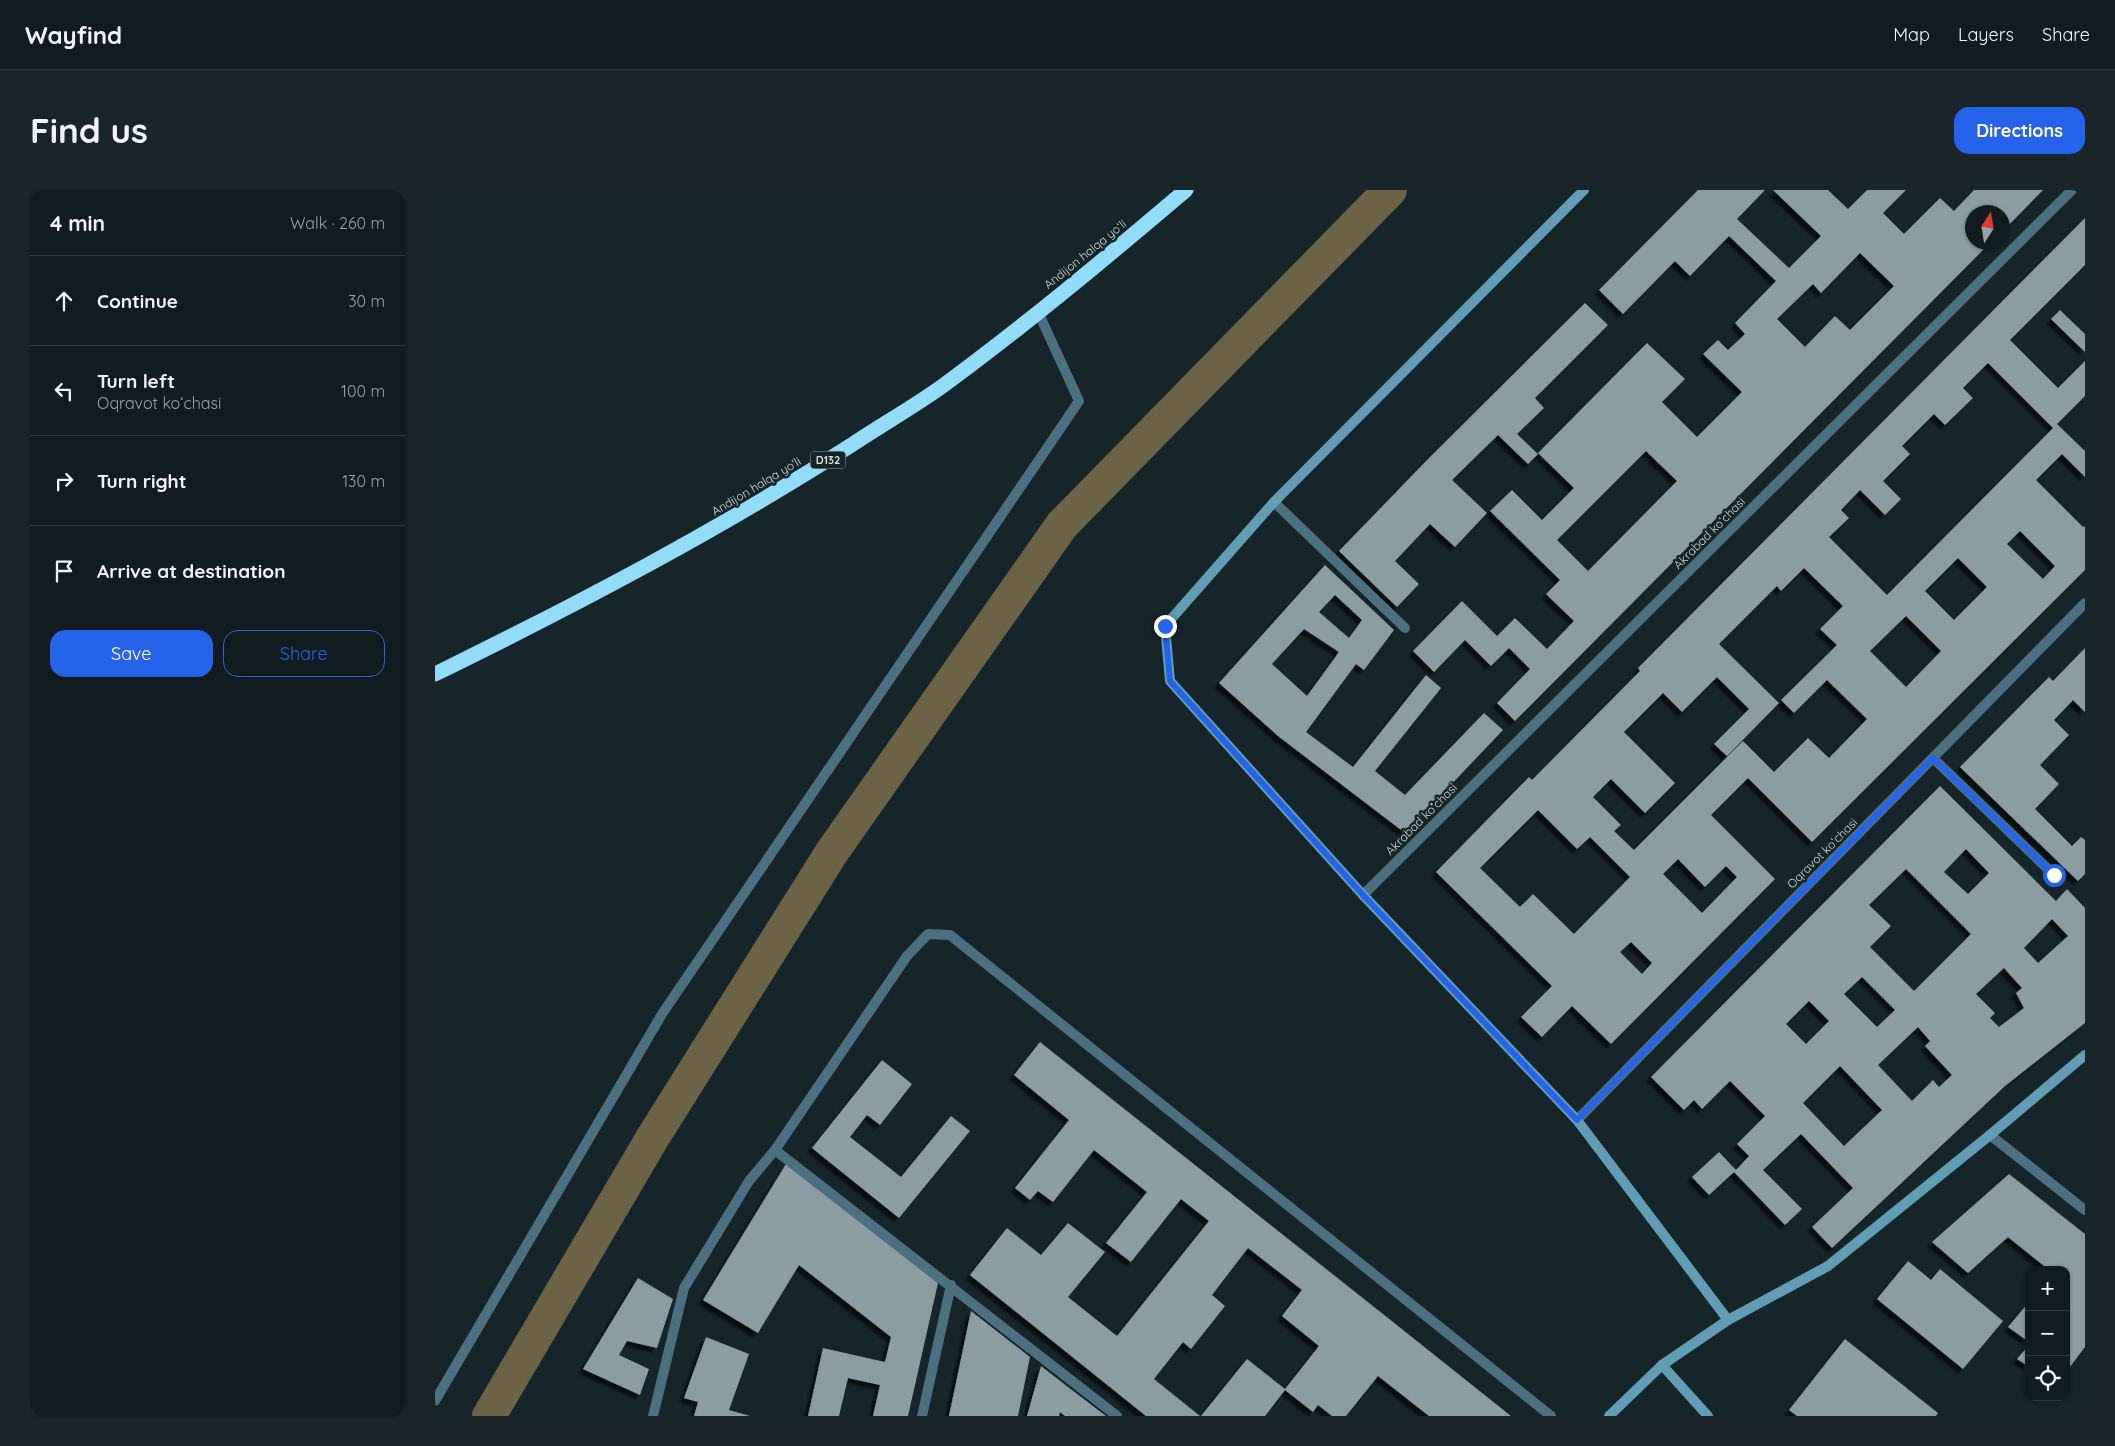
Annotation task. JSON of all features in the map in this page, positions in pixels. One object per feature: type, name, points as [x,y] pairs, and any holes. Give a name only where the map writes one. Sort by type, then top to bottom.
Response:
[{"type":"highway","name":"Andijon halqa yo‘li","points":[[435,674],[557,614],[689,544],[943,386],[1038,312],[1186,190]]},
{"type":"street","points":[[1584,190],[1274,502],[1165,626],[1170,681],[1363,895],[1577,1120],[1728,1320]]},
{"type":"street","name":"Akrabad koʻchasi","points":[[1363,895],[2072,190]]},
{"type":"street","points":[[435,1401],[662,1014],[1079,401],[1038,312]]},
{"type":"street","points":[[1274,502],[1405,628]]},
{"type":"street","name":"Oqravot koʻchasi","points":[[1577,1120],[2085,603]]},
{"type":"street","points":[[1933,758],[2054,875]]},
{"type":"street","points":[[653,1416],[684,1288],[749,1181],[775,1150],[907,956],[927,934],[950,935],[1551,1416]]},
{"type":"street","points":[[1609,1416],[1662,1366],[1728,1320],[1827,1266],[1990,1135],[2085,1055]]},
{"type":"street","points":[[1990,1135],[2085,1210]]},
{"type":"street","points":[[775,1150],[1117,1416]]},
{"type":"street","points":[[922,1416],[951,1285]]},
{"type":"street","points":[[1662,1366],[1708,1416]]},
{"type":"building","points":[[1698,190],[1765,190],[1737,219],[1789,268],[1821,236],[1773,190],[1828,190],[1848,209],[1867,190],[1906,190],[1883,213],[1904,234],[1940,198],[1954,211],[1974,190],[2043,190],[2010,224],[2010,205],[1965,205],[1965,250],[1983,250],[1515,721],[1497,703],[1530,669],[1509,648],[1491,666],[1465,640],[1434,672],[1413,651],[1462,601],[1497,636],[1515,618],[1547,649],[1574,621],[1546,594],[1560,580],[1490,511],[1512,490],[1542,520],[1574,488],[1538,453],[1647,343],[1685,379],[1662,402],[1697,437],[1742,392],[1703,354],[1718,340],[1728,350],[1745,334],[1735,323],[1776,281],[1729,236],[1690,276],[1675,261],[1623,314],[1599,290]],"holes":[[[1860,253],[1894,286],[1850,330],[1835,316],[1805,347],[1777,319],[1813,284],[1821,293]],[[1646,451],[1677,481],[1588,571],[1557,540]]]},
{"type":"building","points":[[2085,218],[2085,265],[2010,340],[2058,388],[2085,361],[2085,396],[2057,424],[2085,451],[2085,477],[2062,454],[2036,480],[2083,527],[2085,526],[2085,570],[1812,842],[1748,778],[1711,815],[1775,879],[1611,1044],[1572,1006],[1542,1037],[1521,1017],[1552,986],[1436,872],[1529,777],[1532,780],[1640,671],[1638,668]],"holes":[[[1988,363],[2053,428],[1887,595],[1829,537],[1849,518],[1841,510],[1860,490],[1885,515],[1901,499],[1883,481],[1910,454],[1902,446],[1934,414],[1945,425],[1973,398],[1963,388]],[[2020,531],[2055,566],[2043,579],[2007,544]],[[1958,558],[1987,587],[1954,620],[1925,591]],[[1804,568],[1843,606],[1820,629],[1837,645],[1781,700],[1794,713],[1827,680],[1867,719],[1829,758],[1808,738],[1774,772],[1743,741],[1634,850],[1614,831],[1621,825],[1593,797],[1611,779],[1645,813],[1675,783],[1624,732],[1663,693],[1682,712],[1717,677],[1749,709],[1714,744],[1727,756],[1779,703],[1719,644],[1777,586],[1781,591]],[[1906,616],[1941,651],[1906,687],[1870,651]],[[1538,810],[1577,849],[1590,837],[1630,877],[1574,934],[1533,894],[1520,907],[1480,868]],[[1678,859],[1705,887],[1726,866],[1737,877],[1702,913],[1663,874]],[[1631,942],[1652,963],[1642,974],[1620,952]]]},
{"type":"building","points":[[1585,303],[1608,325],[1535,398],[1544,408],[1517,434],[1538,454],[1528,464],[1498,435],[1452,480],[1487,513],[1455,547],[1430,524],[1395,561],[1419,584],[1397,607],[1339,551],[1429,458]]},
{"type":"building","points":[[2060,310],[2085,334],[2085,352],[2051,319]]},
{"type":"building","points":[[1325,565],[1394,630],[1364,670],[1356,664],[1306,732],[1353,767],[1426,675],[1441,688],[1375,771],[1405,795],[1484,713],[1503,730],[1405,833],[1278,736],[1219,683]],"holes":[[[1335,595],[1362,620],[1349,638],[1319,612]],[[1304,629],[1339,652],[1307,696],[1272,664]]]},
{"type":"building","points":[[2085,648],[2085,712],[2073,700],[2054,720],[2069,735],[2040,765],[2059,784],[2035,809],[2072,846],[2081,837],[2085,840],[2085,874],[2078,881],[1960,767],[2049,677],[2053,681]]},
{"type":"building","points":[[1940,786],[2056,901],[2067,889],[2085,908],[2085,1023],[2005,1086],[1832,1248],[1812,1227],[1853,1188],[1801,1134],[1763,1170],[1802,1209],[1785,1225],[1734,1172],[1709,1195],[1692,1177],[1719,1152],[1736,1170],[1749,1156],[1737,1144],[1765,1116],[1730,1081],[1702,1109],[1694,1100],[1684,1110],[1651,1077]],"holes":[[[1966,849],[1989,873],[1968,894],[1944,872]],[[1906,869],[1971,934],[1914,991],[1870,947],[1891,926],[1869,905]],[[2052,919],[2068,936],[2038,963],[2024,948]],[[2004,968],[2022,988],[2016,993],[2024,1008],[1999,1027],[1990,1018],[1995,1013],[1976,994]],[[1862,977],[1895,1010],[1877,1027],[1844,994]],[[1809,1001],[1829,1021],[1806,1044],[1786,1024]],[[1918,1027],[1930,1041],[1925,1046],[1952,1075],[1939,1087],[1933,1080],[1912,1101],[1878,1065]],[[1840,1066],[1882,1110],[1844,1146],[1803,1103]]]},
{"type":"building","points":[[1040,1042],[1511,1416],[1429,1416],[1378,1376],[1346,1416],[1332,1416],[1318,1405],[1313,1412],[1285,1390],[1265,1416],[1201,1416],[1247,1359],[1285,1389],[1319,1346],[1282,1316],[1302,1290],[1248,1248],[1212,1295],[1225,1306],[1191,1349],[1183,1342],[1154,1379],[1200,1416],[1146,1416],[970,1275],[1007,1228],[1041,1255],[1068,1223],[1105,1252],[1068,1297],[1117,1336],[1209,1221],[1181,1199],[1131,1262],[1106,1243],[1147,1192],[1094,1150],[1053,1202],[1038,1191],[1030,1200],[1015,1188],[1069,1120],[1014,1075]]},
{"type":"building","points":[[882,1060],[912,1084],[880,1125],[867,1115],[850,1137],[901,1177],[951,1116],[970,1131],[899,1218],[812,1148]]},
{"type":"building","points":[[786,1164],[938,1283],[908,1416],[873,1416],[880,1385],[848,1378],[839,1416],[808,1416],[823,1348],[885,1362],[891,1337],[799,1265],[758,1333],[703,1300]]},
{"type":"building","points":[[2009,1174],[2085,1234],[2085,1347],[2070,1367],[2070,1266],[2044,1266],[2008,1237],[1968,1273],[1932,1242]]},
{"type":"building","points":[[1908,1261],[1931,1280],[1940,1269],[2003,1321],[1963,1369],[1877,1299]]},
{"type":"building","points":[[638,1278],[673,1299],[657,1348],[627,1341],[619,1355],[649,1369],[640,1395],[583,1369]]},
{"type":"building","points":[[2025,1307],[2025,1339],[2008,1327]]},
{"type":"building","points":[[971,1311],[1030,1357],[1018,1416],[949,1416]]},
{"type":"building","points":[[706,1337],[749,1354],[729,1410],[750,1416],[694,1416],[698,1402],[684,1398]]},
{"type":"building","points":[[1845,1339],[1938,1413],[1936,1416],[1797,1416],[1789,1410]]},
{"type":"building","points":[[2025,1350],[2025,1364],[2017,1359]]},
{"type":"building","points":[[1041,1366],[1106,1416],[1065,1416],[1060,1412],[1059,1416],[1027,1416]]},
{"type":"waterway","points":[[489,1416],[653,1137],[832,852],[1062,525],[1390,190]]},
{"type":"route","points":[[1165,626],[1170,681],[1363,895],[1577,1120],[1933,758],[2054,875]]}]
